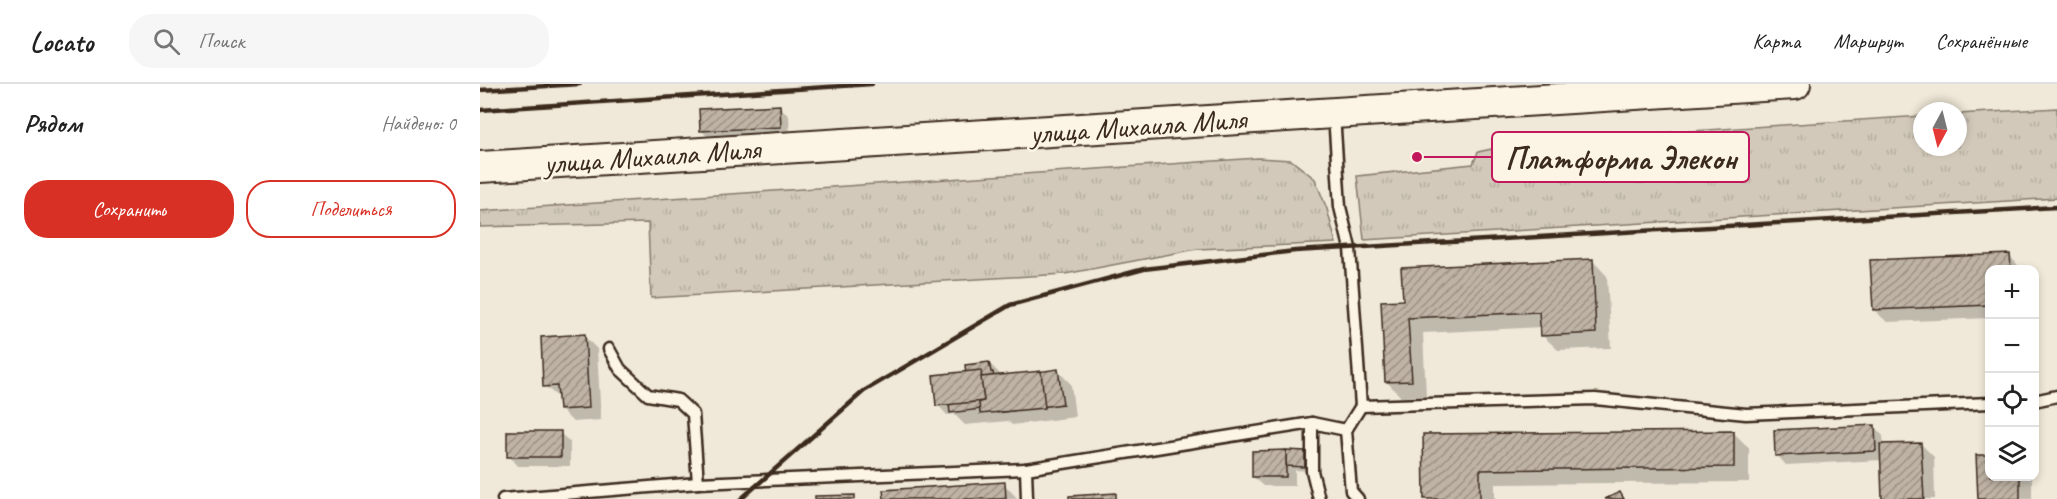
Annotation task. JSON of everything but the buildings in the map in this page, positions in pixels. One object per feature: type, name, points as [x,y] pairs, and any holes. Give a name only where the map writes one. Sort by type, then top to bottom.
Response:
[{"type":"main road","name":"улица Михаила Миля","points":[[480,167],[1795,84]]},
{"type":"lane","points":[[1334,114],[1340,207],[1350,248],[1361,406],[1346,430],[1351,490],[1358,499]]},
{"type":"lane","points":[[609,349],[620,369],[648,395],[678,400],[693,414],[698,483]]},
{"type":"lane","points":[[2039,400],[2057,396]]},
{"type":"lane","points":[[1361,406],[1595,399],[1746,414],[1985,403]]},
{"type":"lane","points":[[503,499],[698,483],[1026,469],[1312,423],[1346,430]]},
{"type":"lane","points":[[1312,423],[1312,471],[1319,499]]},
{"type":"lane","points":[[1026,469],[1027,499]]},
{"type":"green space","points":[[2057,108],[2057,198],[1364,240],[1357,176],[1473,164],[1478,152],[1524,142],[1913,117],[1913,156],[1967,156],[1967,113]]},
{"type":"green space","points":[[1258,158],[1291,160],[1315,179],[1327,209],[1336,243],[1197,249],[1065,274],[651,298],[648,223],[480,227],[480,211]]},
{"type":"railway","points":[[480,90],[580,84]]},
{"type":"railway","points":[[480,110],[872,84]]},
{"type":"railway","points":[[741,499],[864,391],[1010,305],[1144,269],[1295,251],[2057,207]]},
{"type":"place","name":"Платформа Элекон","points":[[1417,157]]}]
